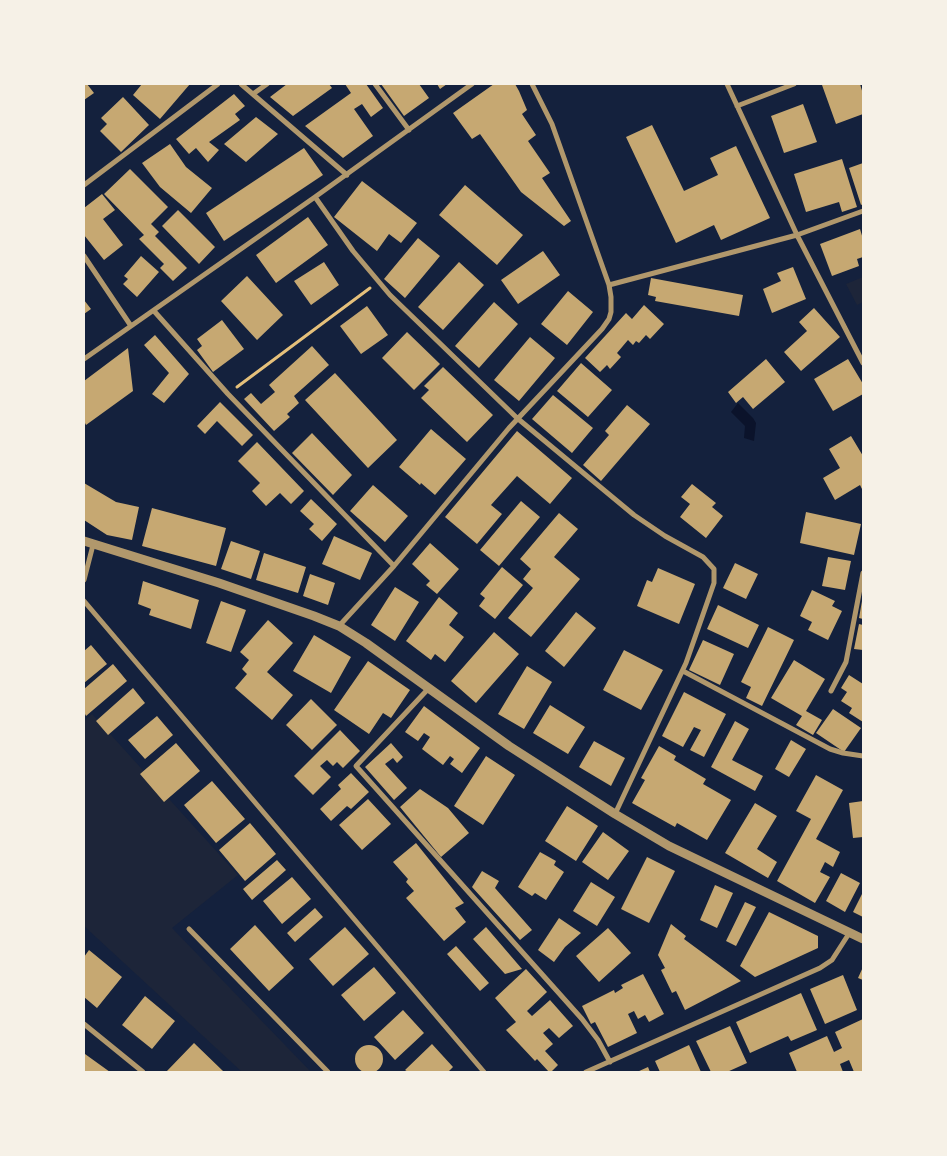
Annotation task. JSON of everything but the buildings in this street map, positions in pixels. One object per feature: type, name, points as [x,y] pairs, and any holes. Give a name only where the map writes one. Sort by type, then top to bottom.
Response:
[{"type":"street","points":[[84,185],[218,84]]},
{"type":"street","points":[[241,84],[347,175]]},
{"type":"street","points":[[253,94],[267,84]]},
{"type":"street","points":[[375,84],[409,130]]},
{"type":"street","points":[[84,359],[315,198],[472,84]]},
{"type":"street","points":[[339,626],[394,566],[518,418],[606,325],[611,312],[609,285],[552,124],[532,84]]},
{"type":"street","points":[[727,84],[797,235],[863,363]]},
{"type":"street","points":[[737,106],[794,84]]},
{"type":"street","points":[[315,198],[378,282],[403,309],[518,418],[634,514],[665,536],[703,557],[714,569],[714,583],[683,671],[614,814]]},
{"type":"street","points":[[609,285],[797,235],[863,211]]},
{"type":"street","points":[[84,256],[131,326]]},
{"type":"street","points":[[154,311],[228,394],[394,566]]},
{"type":"street","points":[[84,541],[219,583],[339,626],[366,642],[509,746],[614,814],[669,846],[863,939]]},
{"type":"street","points":[[84,580],[93,545]]},
{"type":"street","points":[[831,691],[846,662],[863,573]]},
{"type":"street","points":[[84,601],[484,1072]]},
{"type":"street","points":[[683,671],[830,749],[843,754],[863,756]]},
{"type":"street","points":[[429,688],[356,766],[582,1019],[598,1040],[610,1062]]},
{"type":"street","points":[[189,928],[328,1072]]},
{"type":"street","points":[[586,1072],[820,968],[832,960],[850,932]]},
{"type":"street","points":[[84,1024],[143,1072]]},
{"type":"path","points":[[228,394],[378,282]]},
{"type":"shaded area","points":[[863,277],[863,302],[857,305],[846,284]]},
{"type":"shaded area","points":[[738,403],[756,423],[754,441],[744,438],[745,426],[731,412]]},
{"type":"shaded area","points":[[92,714],[238,875],[172,928],[311,1072],[242,1072],[84,926],[84,721]]}]
